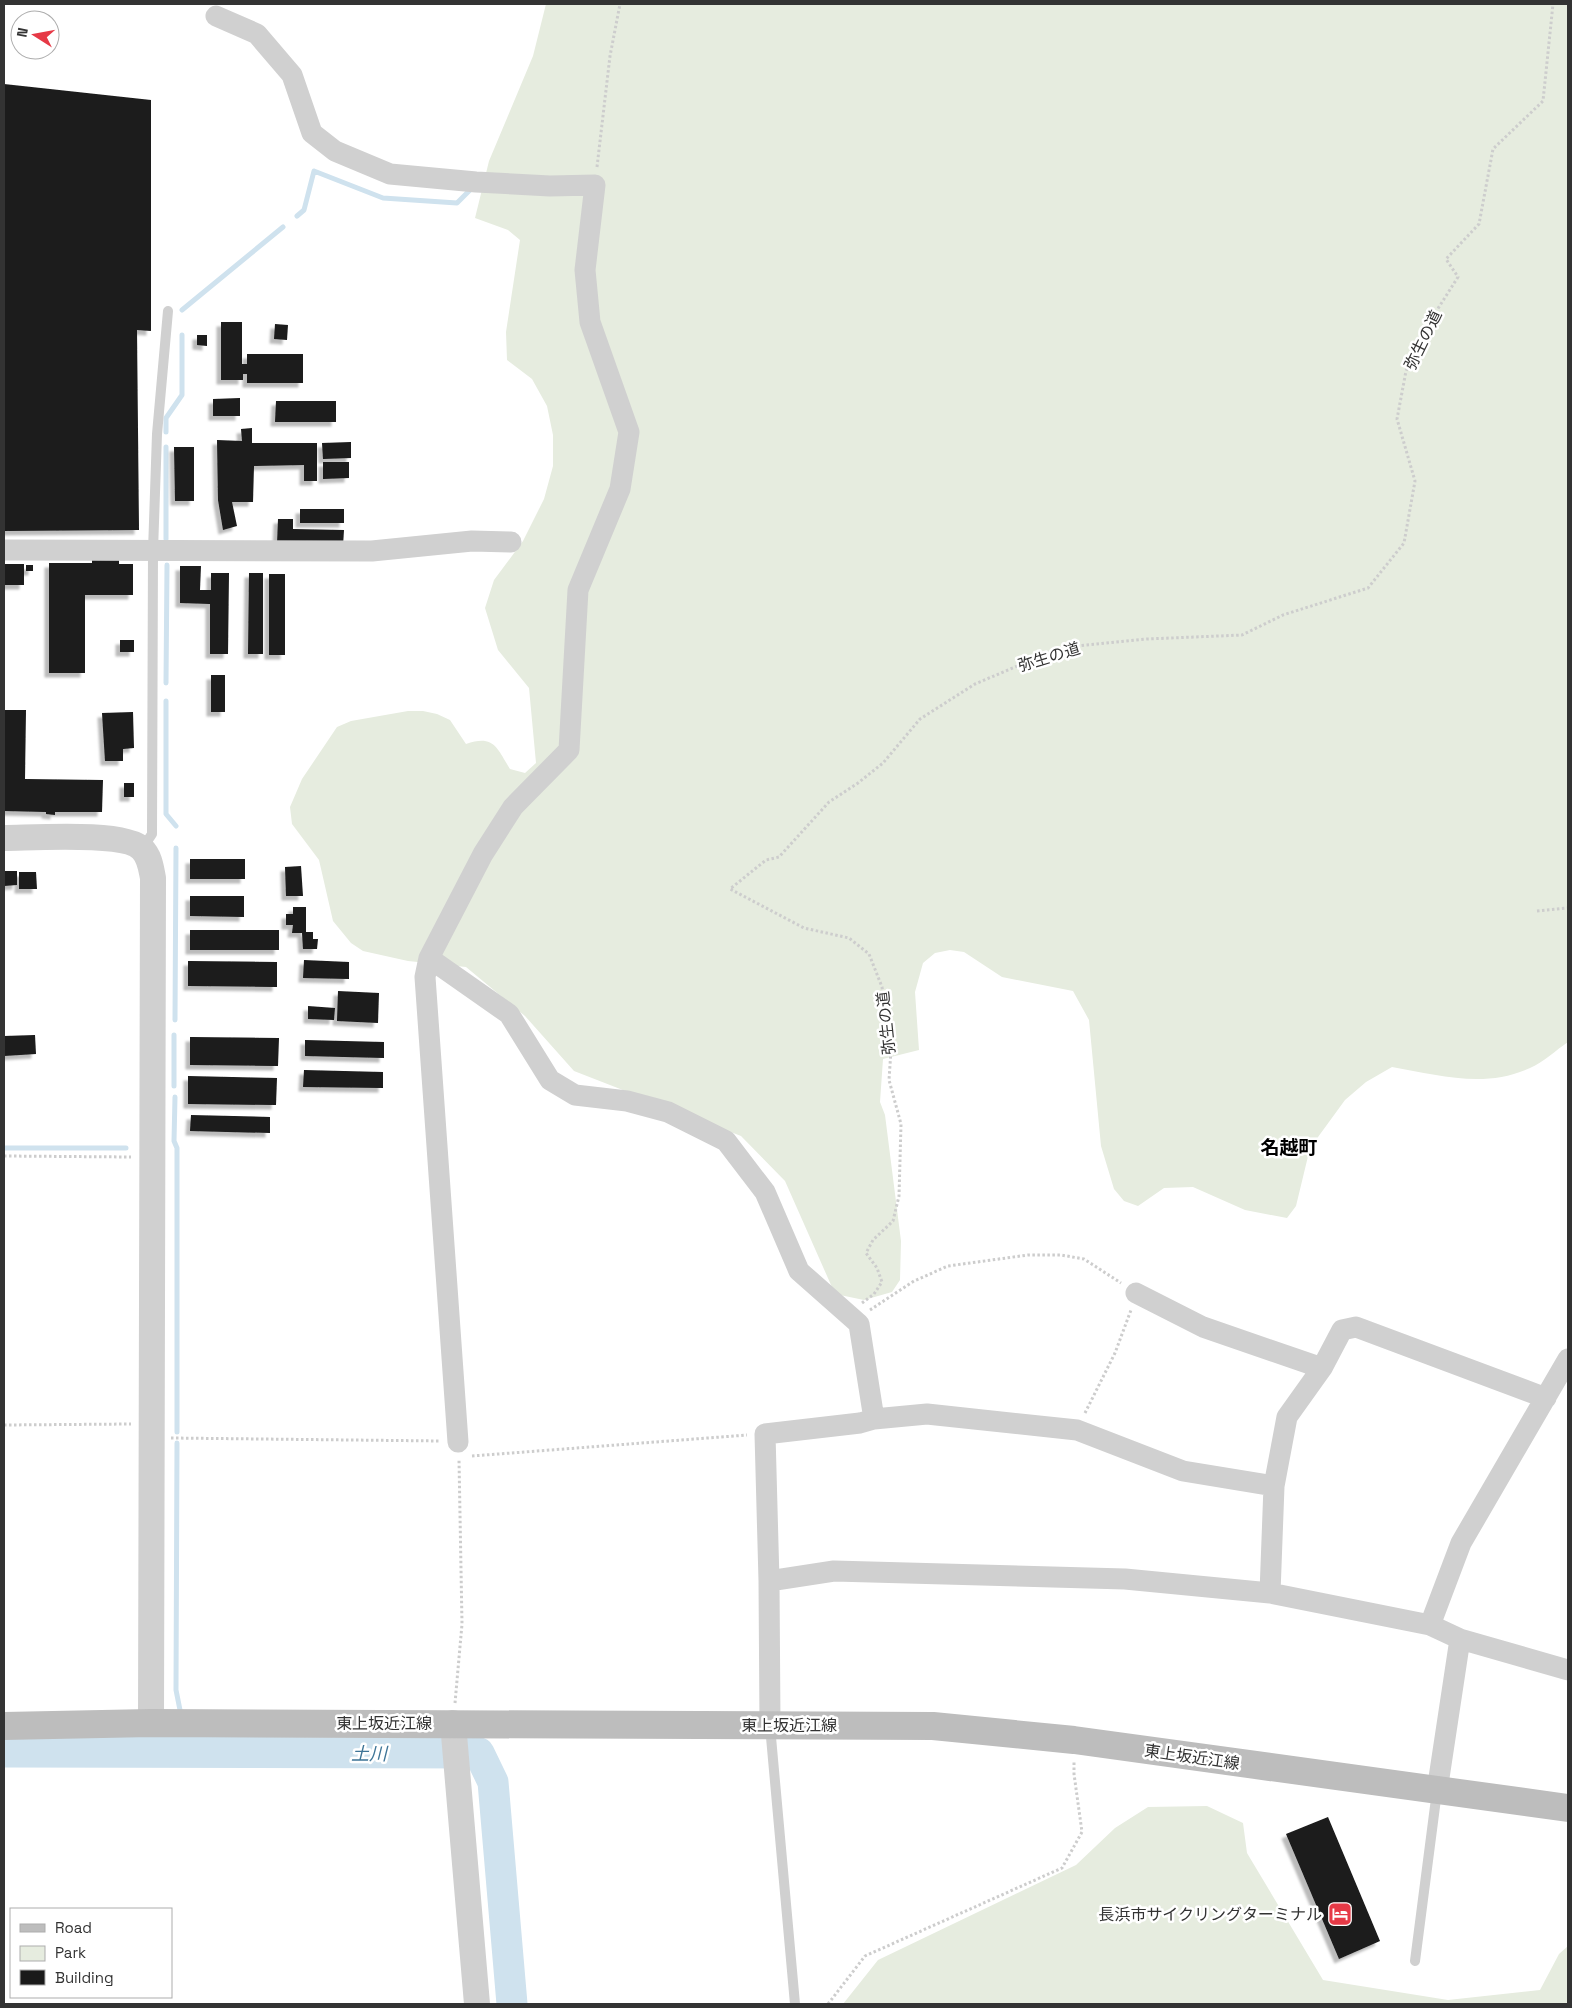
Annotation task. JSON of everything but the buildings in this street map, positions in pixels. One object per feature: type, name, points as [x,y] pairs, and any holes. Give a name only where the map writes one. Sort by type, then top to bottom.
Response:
[{"type":"main road","name":"東上坂近江線","points":[[4,1726],[169,1723],[454,1732],[770,1725],[933,1726],[1074,1740],[1568,1808]]},
{"type":"street","points":[[216,16],[257,34],[292,76],[312,133],[335,151],[390,174],[476,182],[550,186],[594,185],[585,270],[590,322],[629,432],[620,489],[578,590],[569,750],[513,807],[484,854],[429,958],[424,977],[458,1449]]},
{"type":"street","points":[[4,550],[372,551],[472,541],[511,542]]},
{"type":"street","points":[[4,838],[116,839],[132,842],[142,849],[150,862],[154,878],[152,1431],[169,1723]]},
{"type":"street","points":[[429,958],[509,1014],[550,1080],[575,1095],[627,1102],[668,1112],[726,1141],[765,1192],[799,1270],[859,1324],[874,1419]]},
{"type":"street","points":[[1136,1293],[1203,1327],[1322,1368]]},
{"type":"street","points":[[1270,1593],[1274,1486],[1287,1417],[1322,1368],[1342,1330],[1356,1326],[1546,1398]]},
{"type":"street","points":[[1430,1625],[1462,1543],[1568,1359]]},
{"type":"street","points":[[770,1725],[766,1434],[860,1424],[874,1419],[927,1414],[1077,1430],[1183,1471],[1274,1486]]},
{"type":"street","points":[[768,1581],[834,1571],[1125,1579],[1270,1593],[1430,1625],[1460,1639],[1568,1670]]},
{"type":"street","points":[[1437,1791],[1460,1639]]},
{"type":"street","points":[[454,1732],[477,2004]]},
{"type":"lane","points":[[142,849],[152,834],[153,551],[157,434],[168,312]]},
{"type":"lane","points":[[770,1725],[794,2004]]},
{"type":"lane","points":[[1415,1961],[1437,1791]]},
{"type":"path","points":[[594,185],[610,56],[620,4]]},
{"type":"path","name":"弥生の道","points":[[851,1317],[874,1294],[882,1282],[877,1268],[866,1253],[872,1240],[893,1221],[899,1196],[902,1124],[889,1080],[891,1050],[882,987],[869,954],[849,938],[804,928],[730,889],[766,860],[779,857],[829,802],[858,783],[882,763],[920,719],[975,684],[1034,658],[1076,646],[1148,639],[1242,635],[1283,615],[1368,588],[1404,543],[1415,481],[1397,419],[1406,371],[1425,329],[1458,277],[1446,259],[1479,224],[1493,149],[1543,100],[1554,4]]},
{"type":"path","points":[[1537,911],[1568,908]]},
{"type":"path","points":[[4,1156],[153,1158]]},
{"type":"path","points":[[851,1317],[914,1281],[948,1266],[1061,1254],[1084,1259],[1136,1293],[1116,1353],[1077,1430]]},
{"type":"path","points":[[4,1425],[152,1431],[458,1449],[766,1434]]},
{"type":"path","points":[[454,1732],[462,1624],[458,1449]]},
{"type":"path","points":[[828,2004],[865,1956],[1062,1868],[1082,1832],[1074,1774],[1074,1740]]},
{"type":"green space","points":[[546,4],[1568,4],[1568,1042],[1530,1068],[1496,1078],[1461,1078],[1392,1067],[1366,1082],[1345,1100],[1310,1148],[1296,1206],[1287,1218],[1245,1210],[1193,1187],[1164,1188],[1138,1206],[1124,1201],[1114,1189],[1101,1146],[1089,1020],[1073,991],[1002,977],[964,952],[950,950],[935,953],[923,963],[915,992],[919,1050],[883,1059],[880,1102],[885,1115],[901,1241],[900,1280],[892,1292],[864,1300],[835,1294],[785,1181],[741,1136],[574,1071],[525,1016],[466,967],[408,961],[363,951],[351,943],[333,921],[319,860],[292,824],[290,807],[302,779],[337,727],[351,721],[408,711],[423,711],[437,714],[450,720],[466,744],[483,741],[494,745],[510,769],[525,773],[536,763],[529,688],[498,650],[485,608],[494,580],[523,541],[544,499],[553,466],[553,435],[547,406],[532,379],[507,360],[506,332],[520,240],[508,230],[475,218],[489,161],[533,56]]},
{"type":"green space","points":[[1207,1806],[1243,1823],[1247,1853],[1323,1980],[1448,2000],[1540,1990],[1559,1954],[1568,1946],[1568,2004],[843,2004],[878,1960],[1076,1865],[1115,1828],[1148,1807]]},
{"type":"waterway","points":[[297,216],[304,210],[314,171],[383,198],[457,203],[472,188]]},
{"type":"waterway","points":[[182,310],[283,227]]},
{"type":"waterway","points":[[166,432],[166,418],[182,395],[182,335]]},
{"type":"waterway","points":[[166,447],[166,539]]},
{"type":"waterway","points":[[166,683],[167,565]]},
{"type":"waterway","points":[[166,701],[166,814],[176,826]]},
{"type":"waterway","points":[[175,1020],[176,848]]},
{"type":"waterway","points":[[174,1035],[174,1086]]},
{"type":"waterway","points":[[175,1097],[174,1141],[177,1148],[177,1432]]},
{"type":"waterway","points":[[4,1148],[126,1148]]},
{"type":"waterway","points":[[177,1443],[176,1690],[181,1715]]},
{"type":"waterway","points":[[182,1731],[184,1753]]},
{"type":"waterway","name":"土川","points":[[4,1752],[479,1753],[493,1782],[512,2004]]},
{"type":"place","name":"長浜市サイクリングターミナル","points":[[1340,1914]]},
{"type":"district","name":"名越町","points":[[1289,1147]]}]
